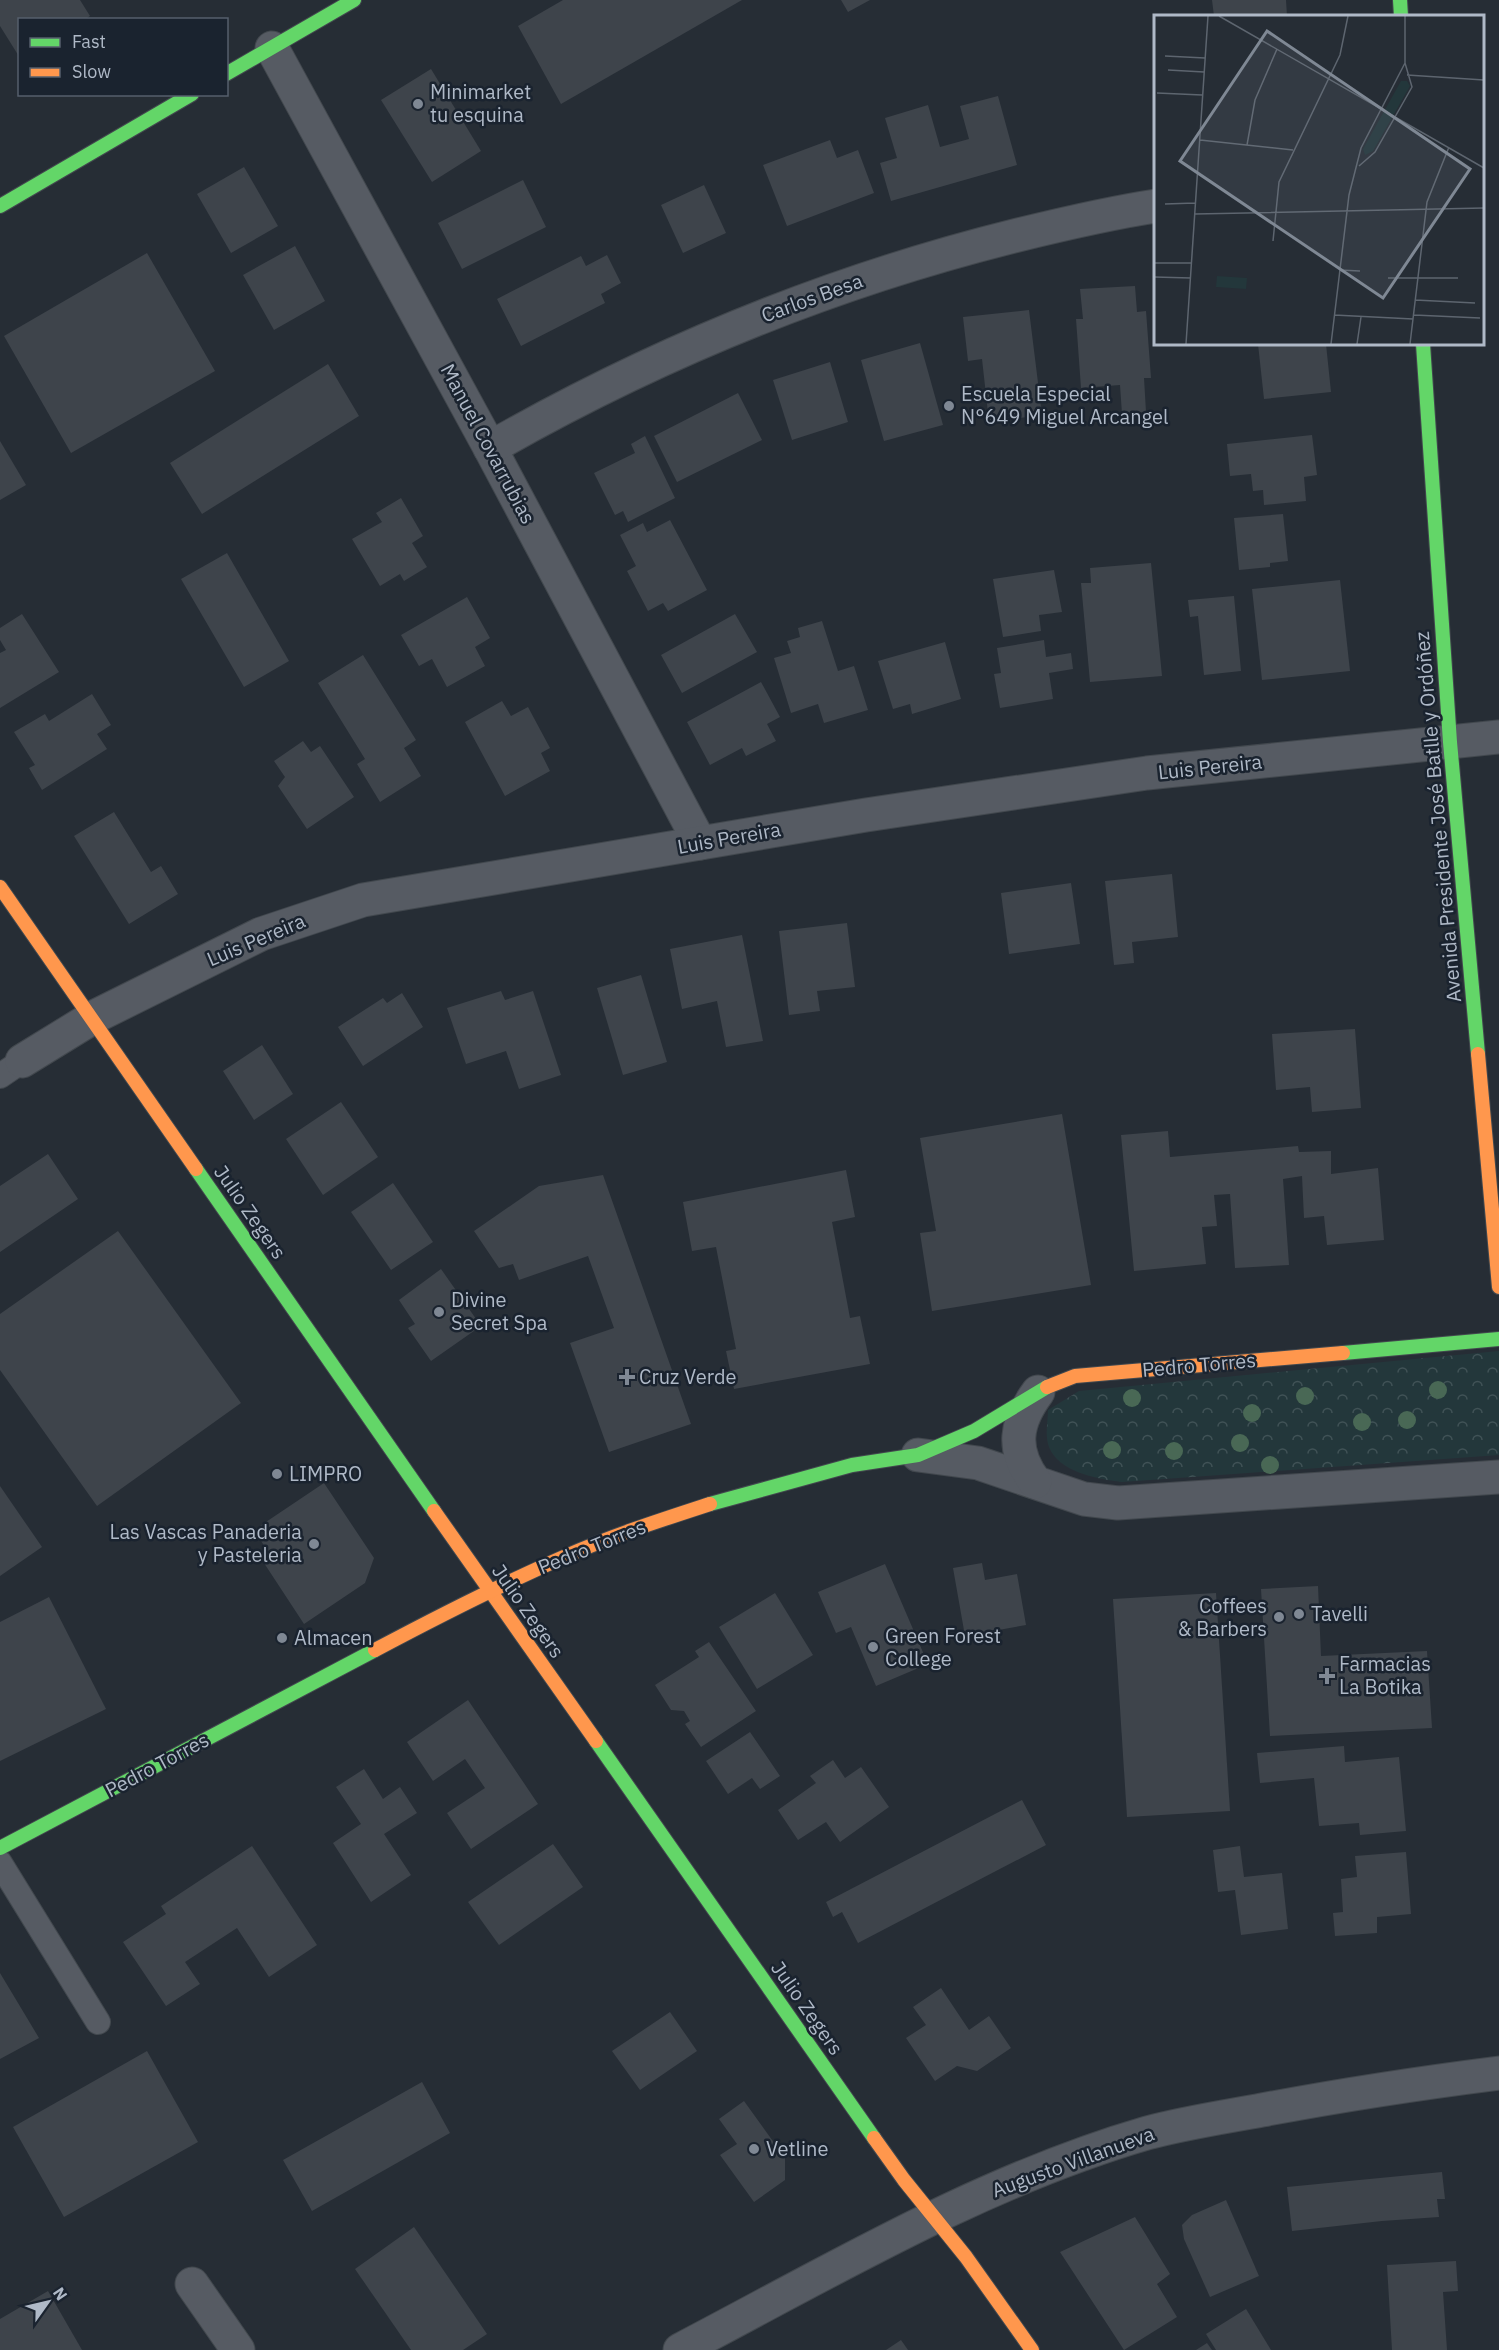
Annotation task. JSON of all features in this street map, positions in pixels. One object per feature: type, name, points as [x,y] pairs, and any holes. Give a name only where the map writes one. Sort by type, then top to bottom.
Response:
[{"type":"street","points":[[228,73],[354,0]]},
{"type":"street","points":[[1400,0],[1401,15]]},
{"type":"street","name":"Manuel Covarrubias","points":[[272,48],[490,448],[700,843]]},
{"type":"street","points":[[0,206],[189,96]]},
{"type":"street","name":"Carlos Besa","points":[[490,448],[584,396],[646,366],[726,330],[808,298],[977,245],[1154,206]]},
{"type":"street","name":"Avenida Presidente José Batlle y Ordóñez","points":[[1423,345],[1450,742],[1499,1287]]},
{"type":"street","name":"Luis Pereira","points":[[11,1069],[92,1017],[261,934],[363,900],[866,815],[1147,774],[1499,737]]},
{"type":"street","name":"Julio Zegers","points":[[0,887],[489,1590],[904,2180],[966,2257],[1032,2350]]},
{"type":"street","name":"Pedro Torres","points":[[0,1848],[489,1590],[565,1556],[643,1526],[737,1495],[852,1466],[918,1455],[974,1431],[1058,1381],[1075,1376],[1499,1339]]},
{"type":"street","points":[[1035,1482],[1026,1470],[1020,1455],[1018,1440],[1020,1422],[1027,1406],[1038,1392]]},
{"type":"street","name":"Pedro Torres","points":[[918,1455],[978,1463],[1084,1499],[1118,1503],[1499,1477]]},
{"type":"street","name":"Augusto Villanueva","points":[[680,2350],[935,2218],[1004,2185],[1147,2133],[1346,2094],[1499,2073]]},
{"type":"street","points":[[192,2284],[238,2350]]},
{"type":"lane","points":[[0,1863],[98,2022]]},
{"type":"green space","points":[[1499,1351],[1499,1455],[1122,1482],[1088,1475],[1065,1466],[1050,1449],[1047,1438],[1048,1410],[1079,1391]]},
{"type":"building","points":[[0,0],[80,0],[90,16],[87,18],[18,18],[18,55],[0,26]]},
{"type":"building","points":[[563,0],[742,0],[561,104],[518,26]]},
{"type":"building","points":[[841,0],[870,0],[848,12]]},
{"type":"building","points":[[1212,0],[1286,0],[1287,15],[1214,15]]},
{"type":"building","points":[[431,69],[481,151],[432,182],[381,100]]},
{"type":"building","points":[[998,96],[1017,165],[891,201],[880,163],[897,158],[885,118],[928,105],[940,147],[969,139],[960,106]]},
{"type":"building","points":[[830,140],[837,158],[858,150],[874,193],[787,226],[763,165]]},
{"type":"building","points":[[244,167],[278,226],[231,253],[197,194]]},
{"type":"building","points":[[523,180],[546,227],[462,269],[438,223]]},
{"type":"building","points":[[704,185],[726,233],[683,253],[661,205]]},
{"type":"building","points":[[295,246],[325,301],[274,330],[243,275]]},
{"type":"building","points":[[147,253],[215,371],[71,453],[4,336]]},
{"type":"building","points":[[607,255],[621,283],[601,294],[605,303],[521,346],[497,299],[581,256],[586,266]]},
{"type":"building","points":[[1135,286],[1137,312],[1146,311],[1151,378],[1144,378],[1146,412],[1122,414],[1120,385],[1081,388],[1076,319],[1083,319],[1080,289]]},
{"type":"building","points":[[1029,310],[1042,415],[989,422],[982,359],[968,361],[963,317]]},
{"type":"building","points":[[920,343],[943,425],[884,441],[861,360]]},
{"type":"building","points":[[1258,345],[1326,345],[1331,392],[1264,399]]},
{"type":"building","points":[[830,362],[848,422],[792,440],[773,380]]},
{"type":"building","points":[[328,364],[359,416],[202,514],[170,463]]},
{"type":"building","points":[[738,393],[762,440],[677,482],[654,436]]},
{"type":"building","points":[[1312,435],[1317,475],[1304,477],[1306,501],[1264,505],[1263,490],[1253,491],[1251,474],[1230,476],[1227,444]]},
{"type":"building","points":[[645,436],[675,498],[628,522],[623,511],[615,515],[594,473],[635,453],[631,444]]},
{"type":"building","points":[[0,441],[26,485],[0,500]]},
{"type":"building","points":[[401,498],[423,536],[412,543],[427,567],[404,581],[400,574],[380,586],[352,539],[382,522],[376,513]]},
{"type":"building","points":[[1283,514],[1288,561],[1270,563],[1270,567],[1239,570],[1234,518]]},
{"type":"building","points":[[670,520],[707,590],[668,611],[663,603],[648,611],[627,571],[636,566],[620,535],[643,523],[647,532]]},
{"type":"building","points":[[227,553],[289,661],[244,687],[181,579]]},
{"type":"building","points":[[1151,563],[1162,676],[1090,682],[1081,583],[1091,583],[1090,568]]},
{"type":"building","points":[[1054,570],[1062,612],[1039,615],[1041,631],[1003,637],[993,579]]},
{"type":"building","points":[[1340,580],[1350,671],[1262,680],[1252,589]]},
{"type":"building","points":[[1234,596],[1241,671],[1204,675],[1198,616],[1190,617],[1188,600]]},
{"type":"building","points":[[467,597],[490,638],[475,647],[485,666],[447,687],[432,659],[419,666],[401,635]]},
{"type":"building","points":[[22,614],[59,672],[0,708],[0,653],[6,650],[0,640],[0,628]]},
{"type":"building","points":[[735,614],[757,652],[682,693],[661,655]]},
{"type":"building","points":[[822,621],[838,671],[854,666],[868,710],[824,723],[818,704],[791,713],[774,658],[791,653],[787,641],[800,637],[798,628]]},
{"type":"building","points":[[1044,640],[1046,657],[1071,653],[1073,669],[1049,673],[1053,699],[1000,708],[994,674],[1001,673],[997,648]]},
{"type":"building","points":[[945,642],[961,699],[912,714],[910,704],[893,709],[878,661]]},
{"type":"building","points":[[363,655],[416,740],[404,748],[421,776],[380,802],[357,764],[365,759],[318,683]]},
{"type":"building","points":[[761,682],[780,717],[767,724],[776,741],[746,756],[742,748],[710,765],[687,722]]},
{"type":"building","points":[[92,694],[111,725],[97,734],[107,749],[42,790],[29,768],[35,765],[14,732],[45,714],[49,721]]},
{"type":"building","points":[[502,701],[511,716],[528,707],[550,748],[541,753],[550,771],[505,796],[465,722]]},
{"type":"building","points":[[303,741],[311,752],[320,746],[354,797],[307,829],[278,786],[285,777],[274,761]]},
{"type":"building","points":[[114,812],[151,872],[161,866],[178,894],[129,924],[74,836]]},
{"type":"building","points":[[1172,874],[1178,937],[1132,942],[1134,963],[1114,965],[1105,881]]},
{"type":"building","points":[[1071,883],[1080,944],[1009,954],[1001,893]]},
{"type":"building","points":[[847,923],[855,987],[817,991],[820,1011],[789,1015],[779,931]]},
{"type":"building","points":[[742,935],[763,1041],[726,1047],[717,1001],[682,1009],[670,949]]},
{"type":"building","points":[[641,975],[667,1062],[623,1075],[597,988]]},
{"type":"building","points":[[501,991],[505,1000],[533,991],[561,1075],[519,1089],[506,1051],[466,1064],[447,1008]]},
{"type":"building","points":[[402,993],[423,1027],[363,1066],[338,1027],[383,998],[387,1003]]},
{"type":"building","points":[[1355,1029],[1361,1108],[1312,1112],[1310,1087],[1276,1090],[1272,1034]]},
{"type":"building","points":[[262,1045],[293,1094],[254,1120],[223,1071]]},
{"type":"building","points":[[341,1102],[378,1157],[323,1195],[286,1139]]},
{"type":"building","points":[[1062,1114],[1091,1285],[932,1311],[920,1233],[936,1231],[920,1138]]},
{"type":"building","points":[[1168,1131],[1170,1157],[1298,1146],[1299,1152],[1331,1151],[1331,1174],[1378,1168],[1384,1240],[1327,1245],[1324,1216],[1304,1218],[1302,1176],[1283,1179],[1289,1265],[1235,1268],[1230,1194],[1214,1195],[1217,1226],[1202,1227],[1206,1264],[1134,1271],[1121,1135]]},
{"type":"building","points":[[48,1154],[78,1199],[0,1252],[0,1186]]},
{"type":"building","points":[[846,1170],[855,1217],[832,1222],[850,1318],[860,1316],[870,1364],[734,1389],[726,1351],[736,1349],[716,1247],[692,1251],[683,1202]]},
{"type":"building","points":[[603,1175],[691,1424],[609,1452],[570,1343],[614,1328],[588,1256],[519,1280],[513,1264],[499,1268],[474,1231],[539,1186]]},
{"type":"building","points":[[393,1183],[433,1242],[391,1270],[351,1212]]},
{"type":"building","points":[[118,1231],[241,1403],[97,1506],[0,1370],[0,1314]]},
{"type":"building","name":"Divine Secret Spa","points":[[441,1269],[481,1326],[431,1361],[408,1328],[415,1324],[399,1300]]},
{"type":"building","name":"Las Vascas Panaderia y Pasteleria","points":[[324,1483],[374,1558],[365,1583],[304,1624],[264,1563],[272,1558],[254,1530]]},
{"type":"building","points":[[0,1486],[42,1547],[0,1576]]},
{"type":"building","points":[[982,1563],[985,1580],[1017,1574],[1026,1625],[965,1636],[953,1568]]},
{"type":"building","points":[[885,1564],[928,1664],[876,1686],[851,1627],[836,1633],[818,1592]]},
{"type":"building","points":[[1318,1586],[1321,1656],[1427,1651],[1432,1728],[1270,1736],[1261,1589]]},
{"type":"building","points":[[775,1593],[813,1655],[757,1689],[719,1627]]},
{"type":"building","points":[[1216,1593],[1230,1811],[1127,1817],[1113,1599]]},
{"type":"building","points":[[49,1597],[106,1709],[0,1761],[0,1622]]},
{"type":"building","points":[[709,1642],[756,1711],[701,1747],[685,1724],[690,1721],[684,1711],[671,1710],[655,1685],[699,1657],[695,1651]]},
{"type":"building","points":[[468,1700],[538,1804],[471,1849],[447,1813],[485,1788],[465,1759],[433,1781],[407,1742]]},
{"type":"building","points":[[750,1732],[780,1776],[760,1789],[752,1778],[728,1794],[706,1761]]},
{"type":"building","points":[[1344,1746],[1345,1762],[1399,1757],[1406,1831],[1360,1835],[1359,1823],[1319,1826],[1314,1778],[1260,1783],[1257,1753]]},
{"type":"building","points":[[833,1760],[845,1778],[861,1767],[889,1807],[840,1842],[826,1822],[798,1840],[778,1810],[816,1783],[810,1776]]},
{"type":"building","points":[[364,1769],[383,1799],[400,1787],[417,1813],[384,1834],[411,1875],[371,1902],[333,1843],[361,1824],[336,1787]]},
{"type":"building","points":[[1022,1800],[1046,1845],[858,1943],[842,1912],[833,1917],[826,1902]]},
{"type":"building","points":[[553,1844],[583,1887],[499,1945],[468,1902]]},
{"type":"building","points":[[252,1846],[317,1945],[269,1977],[237,1928],[185,1962],[200,1984],[166,2006],[123,1942],[166,1914],[161,1906]]},
{"type":"building","points":[[1240,1846],[1244,1877],[1282,1873],[1288,1929],[1241,1935],[1235,1890],[1218,1892],[1213,1850]]},
{"type":"building","points":[[1406,1852],[1411,1914],[1377,1917],[1377,1933],[1335,1936],[1333,1913],[1343,1912],[1341,1879],[1357,1877],[1355,1856]]},
{"type":"building","points":[[0,1973],[39,2038],[0,2059]]},
{"type":"building","points":[[941,1988],[969,2030],[989,2016],[1011,2048],[977,2071],[957,2066],[935,2081],[906,2038],[926,2025],[913,2007]]},
{"type":"building","points":[[670,2012],[697,2051],[640,2090],[612,2051]]},
{"type":"building","points":[[147,2051],[198,2142],[64,2217],[13,2127]]},
{"type":"building","points":[[422,2082],[450,2133],[312,2211],[283,2160]]},
{"type":"building","name":"Vetline","points":[[744,2101],[785,2158],[785,2180],[754,2202],[720,2155],[737,2144],[719,2119]]},
{"type":"building","points":[[1442,2172],[1445,2199],[1437,2199],[1439,2217],[1292,2231],[1287,2187]]},
{"type":"building","points":[[1226,2200],[1259,2276],[1210,2297],[1184,2239],[1182,2225],[1192,2215]]},
{"type":"building","points":[[1135,2217],[1170,2274],[1157,2284],[1177,2317],[1124,2350],[1060,2252]]},
{"type":"building","points":[[414,2227],[487,2334],[463,2350],[411,2350],[355,2269]]},
{"type":"building","points":[[1456,2261],[1458,2291],[1443,2292],[1447,2350],[1392,2350],[1387,2265]]},
{"type":"building","points":[[48,2291],[82,2350],[0,2350],[0,2319]]},
{"type":"building","points":[[1246,2309],[1271,2350],[1216,2350],[1206,2334]]},
{"type":"building","points":[[901,2340],[908,2350],[886,2350]]},
{"type":"building","points":[[1207,2343],[1212,2350],[1196,2350]]},
{"type":"traffic: fast","points":[[228,73],[354,0]]},
{"type":"traffic: fast","points":[[1400,0],[1401,15]]},
{"type":"traffic: fast","points":[[0,206],[189,96]]},
{"type":"traffic: fast","points":[[1423,345],[1450,742],[1478,1054]]},
{"type":"traffic: fast","points":[[196,1169],[434,1511]]},
{"type":"traffic: fast","points":[[1343,1353],[1499,1339]]},
{"type":"traffic: fast","points":[[710,1504],[852,1465],[918,1455],[974,1431],[1047,1387]]},
{"type":"traffic: fast","points":[[0,1848],[375,1650]]},
{"type":"traffic: fast","points":[[596,1741],[874,2138]]},
{"type":"traffic: slow","points":[[0,887],[196,1169]]},
{"type":"traffic: slow","points":[[1478,1054],[1499,1287]]},
{"type":"traffic: slow","points":[[1047,1387],[1075,1376],[1343,1353]]},
{"type":"traffic: slow","points":[[375,1650],[564,1557],[618,1535],[710,1504]]},
{"type":"traffic: slow","points":[[434,1511],[596,1741]]},
{"type":"traffic: slow","points":[[874,2138],[904,2180],[966,2257],[1032,2350]]},
{"type":"place","name":"Minimarket tu esquina","points":[[418,104]]},
{"type":"place","name":"Escuela Especial N°649 Miguel Arcangel","points":[[949,406]]},
{"type":"place","name":"Divine Secret Spa","points":[[439,1312]]},
{"type":"place","name":"Cruz Verde","points":[[627,1377]]},
{"type":"place","name":"LIMPRO","points":[[277,1474]]},
{"type":"place","name":"Las Vascas Panaderia y Pasteleria","points":[[314,1544]]},
{"type":"place","name":"Tavelli","points":[[1299,1614]]},
{"type":"place","name":"Coffees & Barbers","points":[[1279,1617]]},
{"type":"place","name":"Almacen","points":[[282,1638]]},
{"type":"place","name":"Green Forest College","points":[[873,1647]]},
{"type":"place","name":"Farmacias La Botika","points":[[1327,1676]]},
{"type":"place","name":"Vetline","points":[[754,2149]]}]
